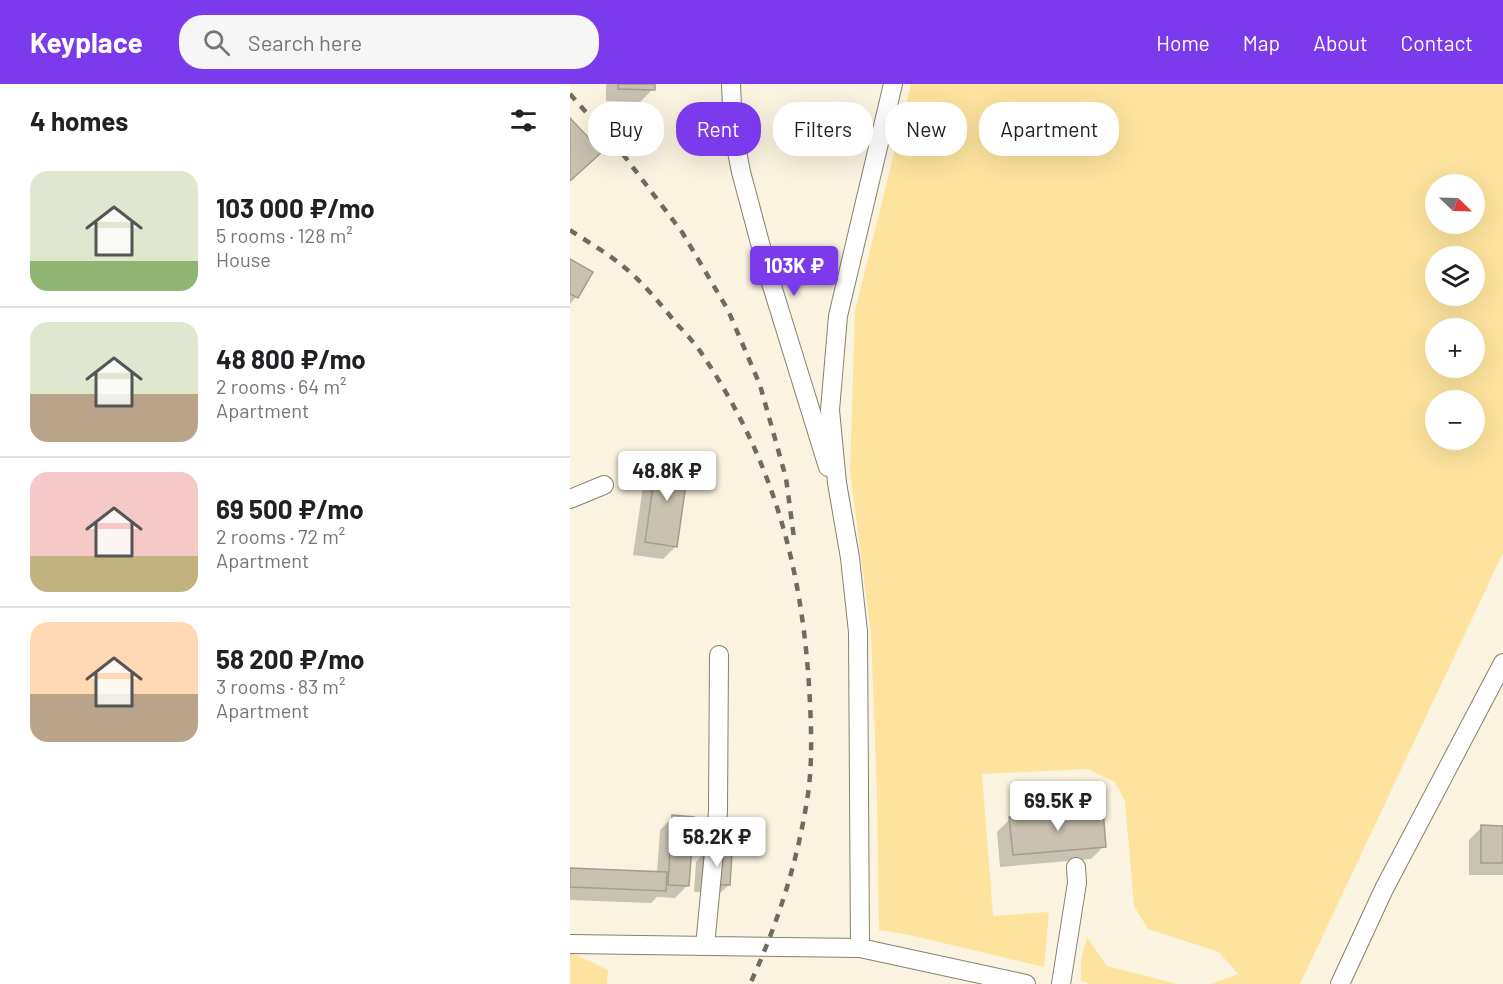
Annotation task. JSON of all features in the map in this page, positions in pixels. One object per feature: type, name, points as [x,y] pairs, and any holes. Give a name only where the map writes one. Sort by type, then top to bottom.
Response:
[{"type":"street","points":[[731,84],[734,131],[741,172],[768,273],[842,511]]},
{"type":"street","points":[[860,948],[858,632],[830,410],[838,316],[893,84]]},
{"type":"street","points":[[570,499],[604,485]]},
{"type":"street","points":[[705,946],[717,811],[719,655]]},
{"type":"street","points":[[1340,984],[1384,889],[1503,663]]},
{"type":"street","points":[[1061,984],[1077,883],[1076,867]]},
{"type":"street","points":[[570,944],[860,948],[1026,984]]},
{"type":"shaded area","points":[[911,84],[1503,84],[1503,553],[1300,984],[1211,984],[1238,974],[1219,952],[1148,929],[1134,906],[1125,801],[1115,782],[1087,769],[982,774],[993,916],[1049,912],[1044,967],[910,935],[879,930],[871,633],[850,472],[855,311],[893,156],[967,156],[967,102],[907,102]]},
{"type":"shaded area","points":[[1087,937],[1107,966],[1177,984],[1091,984],[1081,981],[1081,960]]},
{"type":"shaded area","points":[[570,952],[608,970],[607,984],[570,984]]},
{"type":"building","points":[[618,84],[655,84],[655,90],[618,89]]},
{"type":"building","points":[[570,118],[588,137],[588,156],[598,156],[570,181]]},
{"type":"building","points":[[570,259],[593,272],[578,298],[570,294]]},
{"type":"building","points":[[657,458],[689,463],[677,547],[645,542]]},
{"type":"building","points":[[1103,810],[1106,847],[1013,855],[1009,817]]},
{"type":"building","points":[[672,815],[694,817],[689,886],[668,885]]},
{"type":"building","points":[[1481,825],[1503,826],[1503,863],[1481,863]]},
{"type":"building","points":[[704,852],[732,853],[730,885],[702,884]]},
{"type":"building","points":[[570,868],[667,872],[666,891],[570,887]]},
{"type":"railway","points":[[570,94],[622,153],[682,232],[728,310],[760,385],[786,478],[794,538]]},
{"type":"railway","points":[[570,230],[634,276],[701,352],[728,395],[748,434],[765,473],[790,554],[799,597],[809,685],[810,780],[799,843],[786,891],[750,984]]}]
